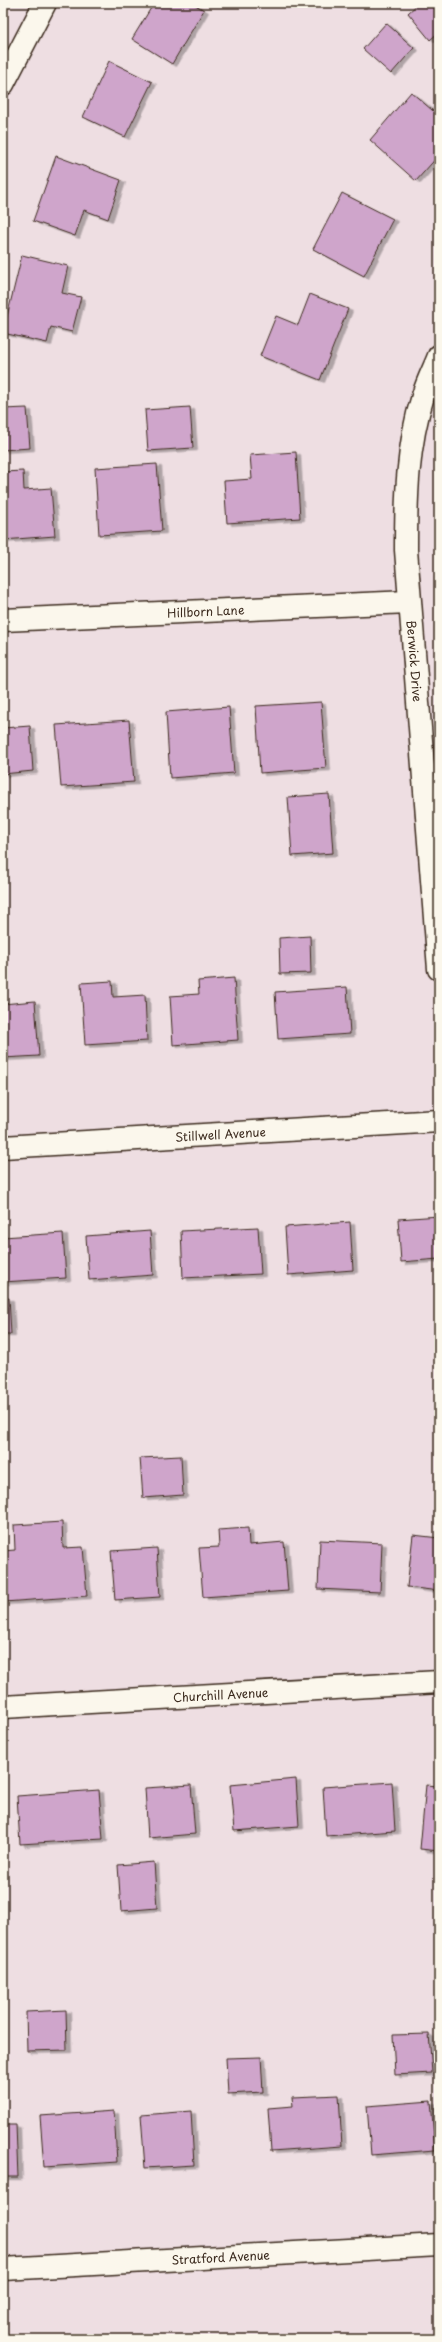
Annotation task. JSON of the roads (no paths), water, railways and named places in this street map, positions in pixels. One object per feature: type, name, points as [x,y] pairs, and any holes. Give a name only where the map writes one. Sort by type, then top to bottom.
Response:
[{"type":"street","points":[[3,84],[45,3]]},
{"type":"street","name":"Berwick Drive","points":[[439,356],[423,396],[411,449],[406,495],[406,550],[409,602],[439,969]]},
{"type":"street","name":"Hillborn Lane","points":[[3,620],[409,602]]},
{"type":"street","name":"Stillwell Avenue","points":[[3,1147],[439,1121]]},
{"type":"street","name":"Churchill Avenue","points":[[3,1707],[439,1682]]},
{"type":"street","name":"Stratford Avenue","points":[[3,2270],[439,2245]]}]
